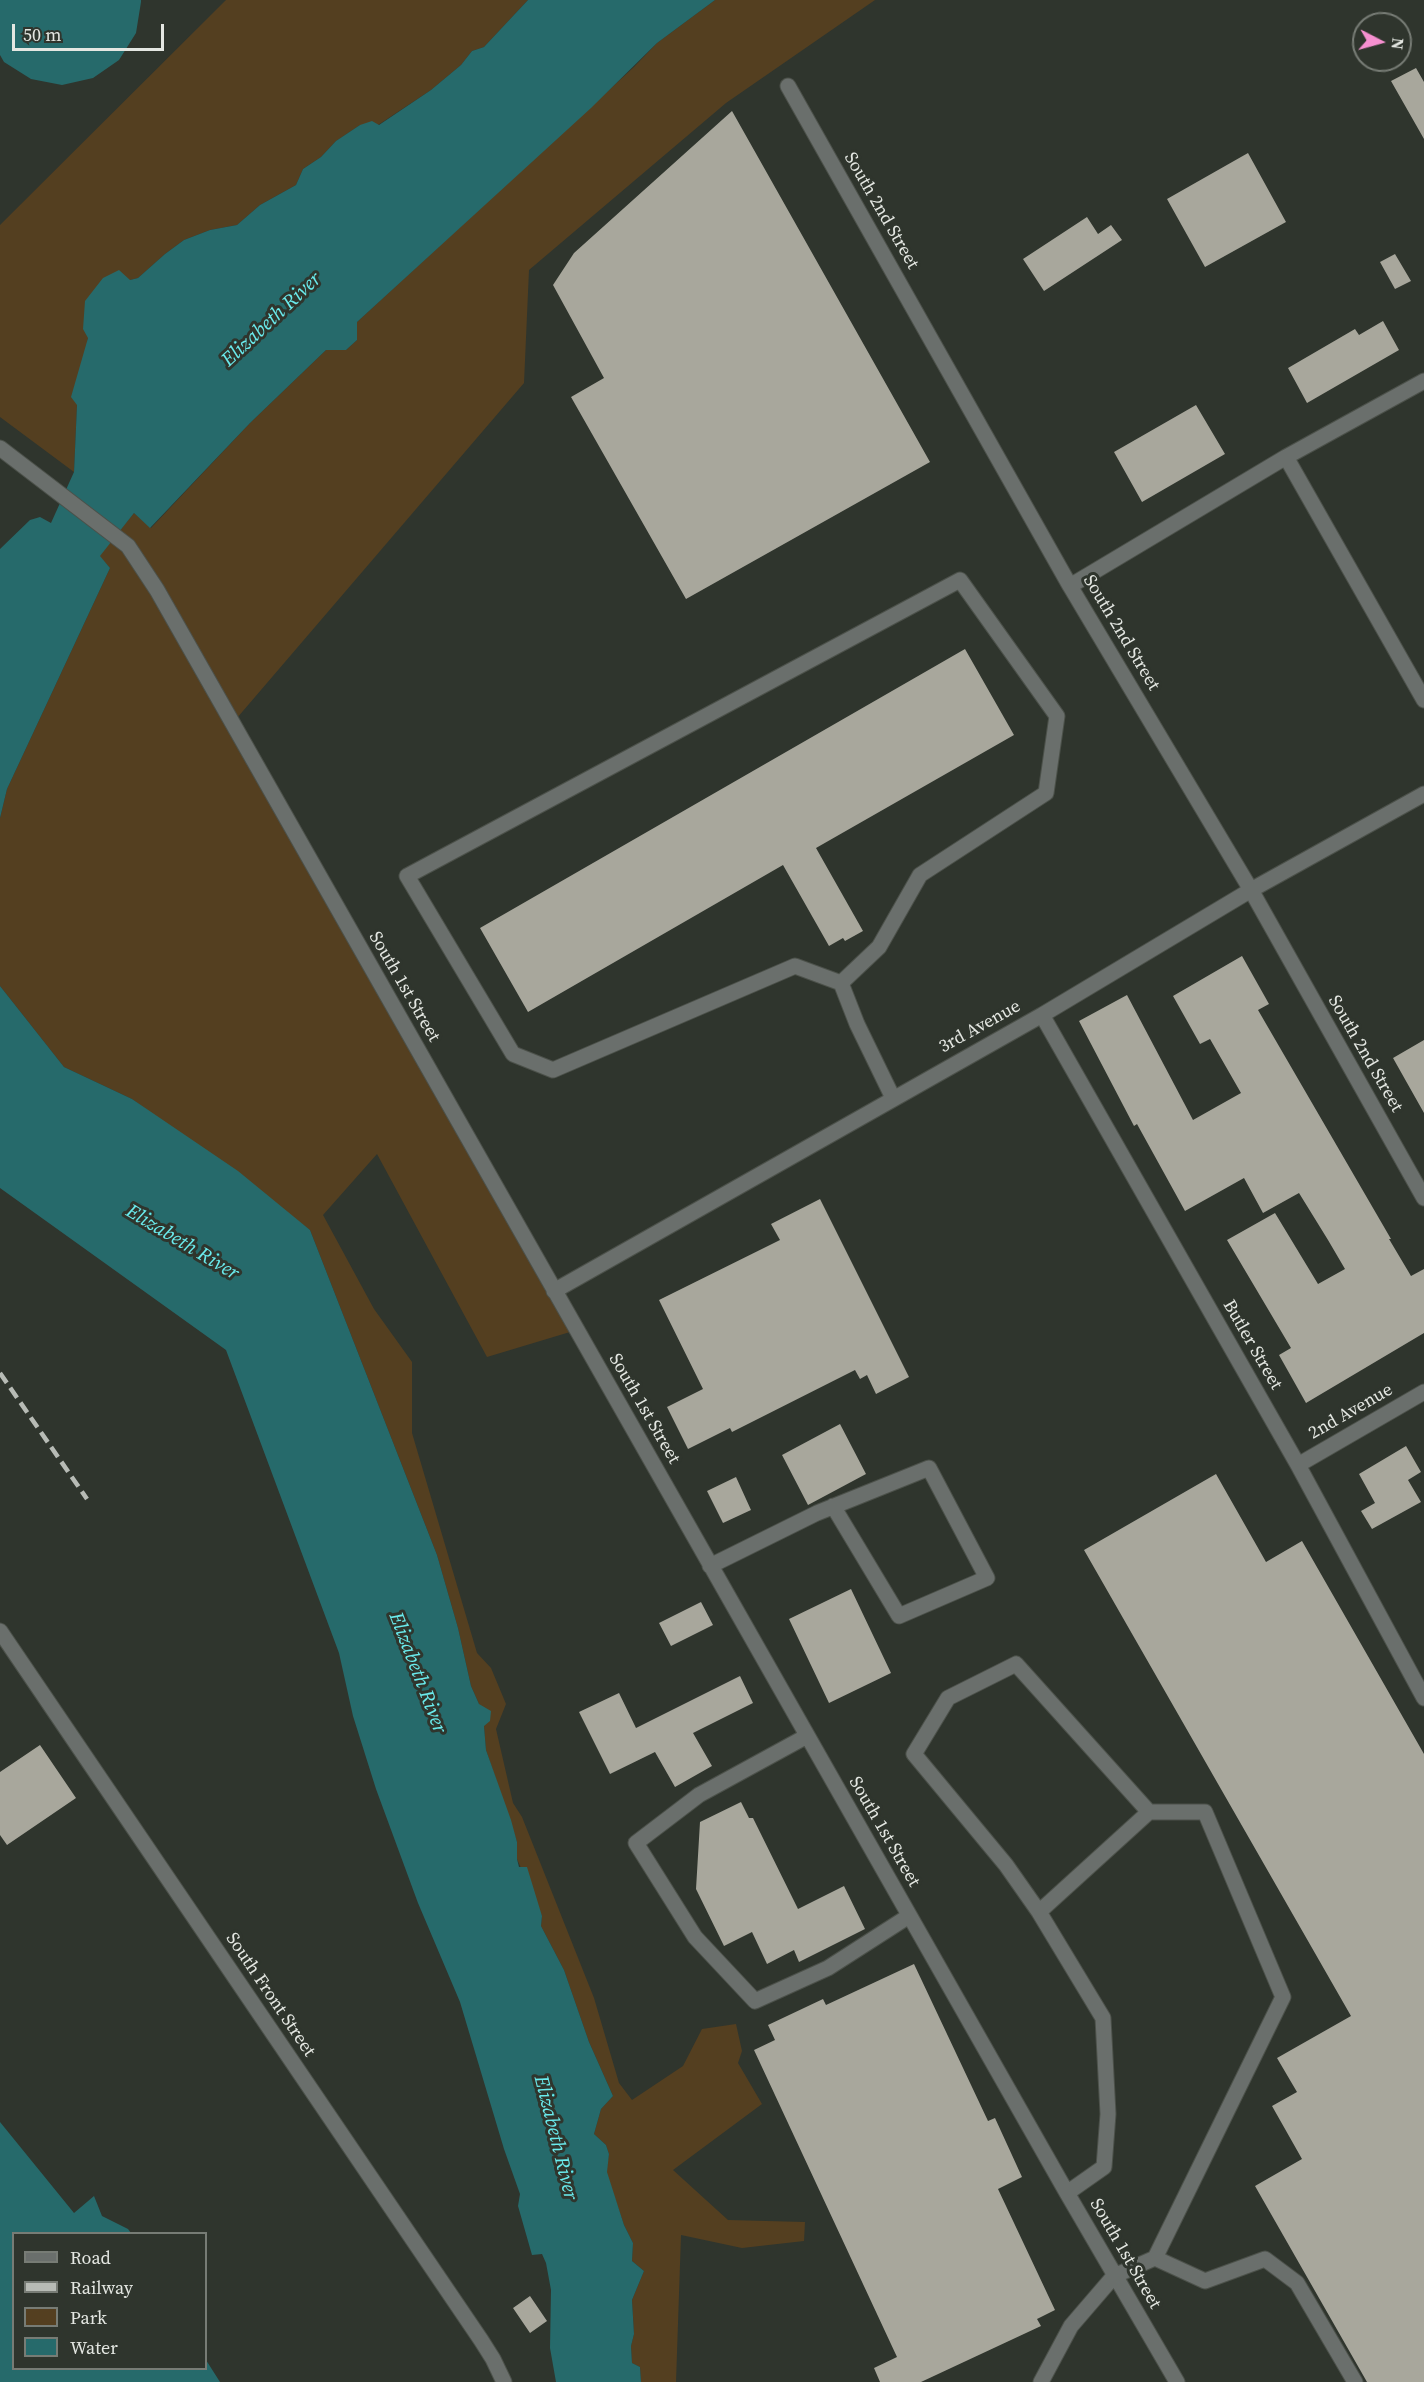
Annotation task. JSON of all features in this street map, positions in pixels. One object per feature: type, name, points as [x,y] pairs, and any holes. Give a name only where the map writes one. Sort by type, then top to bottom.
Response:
[{"type":"street","name":"South 2nd Street","points":[[788,86],[1070,586],[1251,890],[1424,1198]]},
{"type":"street","points":[[1070,586],[1286,457],[1424,381]]},
{"type":"street","name":"South 1st Street","points":[[0,448],[128,546],[157,590],[909,1916],[1177,2382]]},
{"type":"street","points":[[1286,457],[1424,700]]},
{"type":"street","points":[[841,983],[879,946],[920,875],[1046,793],[1057,716],[960,580],[407,876],[513,1054],[553,1070],[795,966],[841,983],[857,1024],[893,1098]]},
{"type":"street","name":"3rd Avenue","points":[[554,1291],[1042,1015],[1251,890],[1424,795]]},
{"type":"street","name":"Butler Street","points":[[1042,1015],[1298,1465],[1424,1698]]},
{"type":"street","name":"2nd Avenue","points":[[1298,1465],[1424,1392]]},
{"type":"street","points":[[710,1566],[833,1506],[929,1468],[987,1578],[899,1616],[833,1506]]},
{"type":"street","name":"South Front Street","points":[[0,1632],[481,2340],[504,2382]]},
{"type":"street","points":[[1067,2193],[1104,2167],[1108,2114],[1103,2018],[1040,1912],[1006,1865],[914,1754],[948,1698],[1016,1664],[1149,1812]]},
{"type":"street","points":[[807,1736],[699,1795],[636,1843],[695,1937],[755,2001],[828,1968],[909,1916]]},
{"type":"street","points":[[1040,1912],[1149,1812],[1204,1812],[1283,1997],[1155,2258],[1114,2276],[1071,2326],[1041,2382]]},
{"type":"street","points":[[1155,2258],[1205,2281],[1265,2259],[1297,2283],[1355,2382]]},
{"type":"green space","points":[[226,0],[528,0],[484,47],[472,51],[461,65],[431,90],[378,125],[360,125],[336,141],[321,157],[303,169],[296,185],[260,205],[237,225],[210,230],[184,240],[138,278],[130,280],[88,338],[77,405],[74,472],[0,417],[0,225]]},
{"type":"green space","points":[[715,0],[875,0],[726,103],[529,270],[524,383],[231,725],[570,1332],[487,1357],[377,1154],[323,1215],[374,1309],[412,1362],[412,1433],[477,1653],[491,1668],[506,1704],[496,1729],[513,1803],[522,1817],[594,1998],[619,2083],[632,2100],[683,2066],[702,2029],[736,2024],[742,2051],[738,2063],[762,2104],[673,2170],[728,2220],[805,2222],[804,2241],[742,2248],[681,2235],[676,2382],[641,2382],[640,2367],[632,2363],[631,2346],[634,2334],[632,2300],[644,2271],[632,2261],[633,2243],[624,2225],[606,2172],[609,2154],[606,2145],[594,2134],[601,2109],[613,2096],[589,2042],[564,1970],[541,1926],[542,1916],[517,1859],[517,1842],[486,1750],[479,1704],[471,1686],[458,1628],[437,1555],[310,1230],[132,1099],[64,1067],[0,986],[0,818],[7,789],[110,568],[99,556],[134,513],[151,528],[250,423],[326,350],[346,350],[357,340],[357,322],[634,67],[657,43]]},
{"type":"water","points":[[0,0],[141,0],[141,2],[136,33],[119,60],[93,78],[62,85],[31,79],[4,62],[0,55]]},
{"type":"water","name":"Elizabeth River","points":[[528,0],[715,0],[657,43],[591,108],[357,322],[357,340],[346,350],[326,350],[250,423],[150,528],[134,513],[100,556],[110,568],[7,789],[0,818],[0,549],[30,520],[40,517],[51,523],[74,472],[77,405],[71,397],[88,338],[83,329],[85,301],[103,278],[119,270],[130,280],[138,278],[184,240],[210,230],[237,225],[260,205],[296,185],[303,169],[321,157],[336,141],[360,125],[372,121],[379,125],[431,90],[461,65],[472,51],[484,47]]},
{"type":"water","name":"Elizabeth River","points":[[0,986],[64,1067],[132,1099],[238,1171],[310,1230],[437,1555],[458,1628],[471,1686],[479,1704],[491,1711],[490,1721],[484,1726],[486,1750],[511,1820],[517,1842],[519,1867],[527,1867],[542,1916],[541,1926],[564,1970],[589,2042],[613,2096],[601,2109],[594,2134],[606,2145],[609,2154],[607,2172],[624,2225],[633,2243],[632,2261],[644,2271],[632,2300],[634,2334],[631,2346],[632,2363],[640,2367],[641,2382],[556,2382],[550,2348],[551,2290],[546,2263],[542,2254],[532,2255],[518,2206],[520,2194],[504,2149],[460,2002],[418,1903],[376,1789],[353,1716],[339,1653],[226,1350],[0,1188]]},
{"type":"water","points":[[0,2122],[74,2213],[94,2196],[102,2216],[130,2232],[12,2232],[12,2370],[207,2370],[207,2362],[220,2382],[0,2382]]},
{"type":"building","points":[[1416,68],[1424,82],[1424,139],[1391,81]]},
{"type":"building","points":[[732,111],[930,462],[686,599],[571,397],[604,378],[553,285],[574,253]]},
{"type":"building","points":[[1248,153],[1286,222],[1205,267],[1167,199]]},
{"type":"building","points":[[1087,217],[1098,234],[1111,225],[1122,240],[1044,291],[1023,259]]},
{"type":"building","points":[[1395,254],[1411,281],[1395,289],[1380,262]]},
{"type":"building","points":[[1383,321],[1399,350],[1307,403],[1288,368],[1355,329],[1359,335]]},
{"type":"building","points":[[1196,405],[1225,454],[1142,502],[1114,452]]},
{"type":"building","points":[[965,649],[1014,735],[816,848],[863,931],[845,941],[843,938],[829,946],[783,865],[528,1012],[480,928]]},
{"type":"building","points":[[1242,956],[1269,1004],[1258,1010],[1391,1239],[1389,1239],[1411,1276],[1424,1269],[1424,1333],[1306,1403],[1279,1355],[1291,1348],[1227,1240],[1275,1213],[1318,1284],[1345,1269],[1328,1240],[1299,1193],[1263,1213],[1244,1178],[1185,1211],[1137,1124],[1134,1126],[1079,1021],[1127,995],[1193,1120],[1241,1093],[1210,1039],[1200,1044],[1173,996]]},
{"type":"building","points":[[1424,1040],[1424,1113],[1393,1058]]},
{"type":"building","points":[[820,1199],[909,1377],[876,1394],[867,1375],[860,1379],[855,1370],[732,1432],[730,1428],[688,1449],[667,1407],[703,1389],[659,1300],[780,1240],[771,1224]]},
{"type":"building","points":[[840,1424],[866,1474],[808,1505],[782,1455]]},
{"type":"building","points":[[1406,1446],[1421,1472],[1408,1480],[1421,1502],[1372,1529],[1361,1511],[1375,1503],[1359,1474]]},
{"type":"building","points":[[1216,1474],[1266,1562],[1302,1541],[1424,1754],[1424,2382],[1367,2382],[1255,2186],[1302,2159],[1272,2106],[1297,2092],[1277,2058],[1351,2016],[1084,1550]]},
{"type":"building","points":[[736,1477],[751,1510],[723,1523],[707,1491]]},
{"type":"building","points":[[851,1589],[891,1673],[829,1703],[789,1619]]},
{"type":"building","points":[[701,1602],[713,1625],[671,1646],[659,1623]]},
{"type":"building","points":[[740,1676],[753,1703],[693,1733],[712,1766],[675,1787],[655,1752],[610,1774],[579,1712],[619,1693],[636,1728]]},
{"type":"building","points":[[40,1745],[76,1798],[7,1845],[0,1835],[0,1772]]},
{"type":"building","points":[[741,1802],[749,1818],[753,1818],[798,1909],[844,1886],[865,1929],[799,1962],[794,1950],[767,1964],[752,1932],[724,1946],[696,1889],[700,1822]]},
{"type":"building","points":[[914,1964],[988,2121],[995,2118],[1022,2177],[998,2189],[1055,2310],[1037,2319],[1041,2326],[921,2382],[880,2382],[874,2368],[897,2357],[754,2050],[775,2040],[768,2025],[823,1999],[826,2005]]},
{"type":"building","points":[[530,2296],[547,2321],[530,2333],[513,2308]]},
{"type":"railway","points":[[0,1373],[87,1499]]}]
